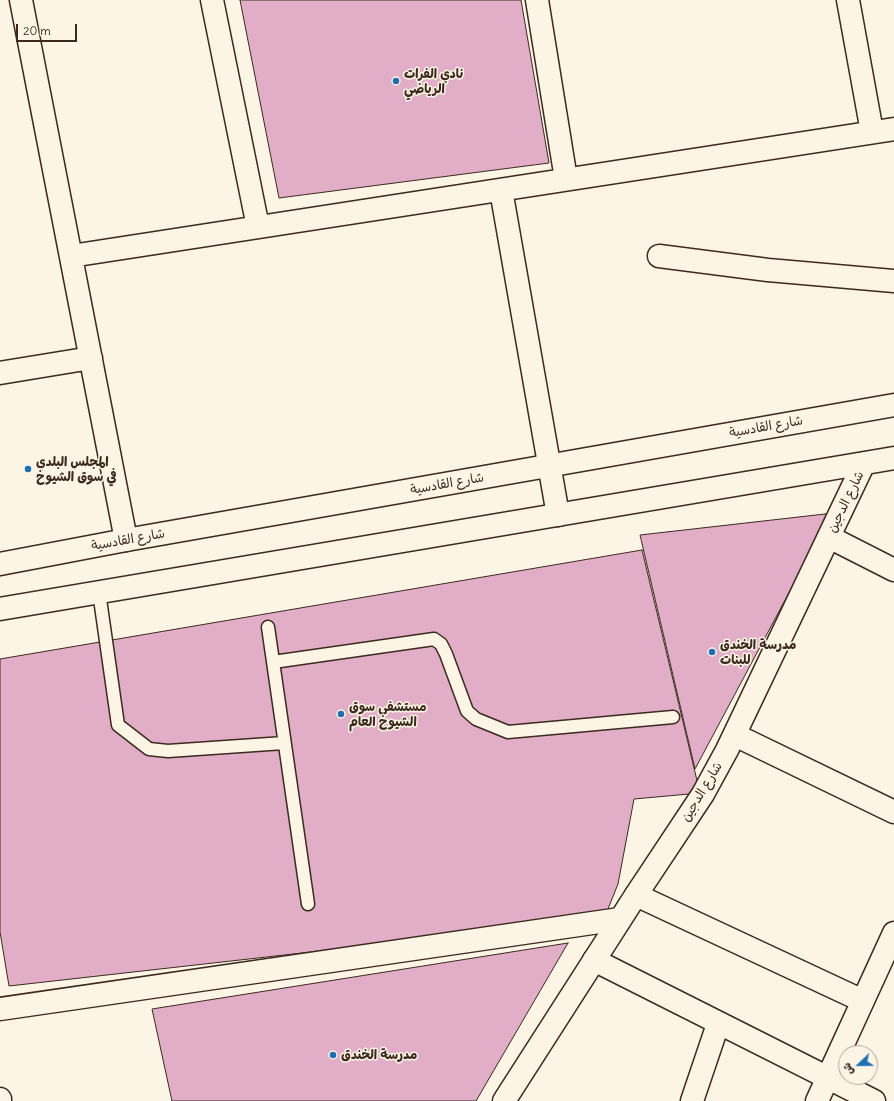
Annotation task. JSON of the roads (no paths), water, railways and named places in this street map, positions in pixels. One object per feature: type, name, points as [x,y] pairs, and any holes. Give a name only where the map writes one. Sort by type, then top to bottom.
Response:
[{"type":"street","points":[[21,0],[126,540]]},
{"type":"street","points":[[212,0],[258,227]]},
{"type":"street","points":[[538,0],[566,179]]},
{"type":"street","points":[[848,0],[872,132]]},
{"type":"street","points":[[71,256],[894,129]]},
{"type":"street","points":[[501,190],[558,515]]},
{"type":"street","points":[[659,256],[768,270],[894,281]]},
{"type":"street","points":[[0,373],[91,358]]},
{"type":"street","name":"شارع القادسية","points":[[0,564],[126,540],[894,405]]},
{"type":"street","points":[[0,609],[894,458]]},
{"type":"street","name":"شارع الدجين","points":[[504,1101],[620,919],[703,794],[735,735],[864,463]]},
{"type":"street","points":[[829,537],[894,570]]},
{"type":"street","points":[[735,735],[894,812]]},
{"type":"street","points":[[636,895],[863,1001]]},
{"type":"street","points":[[0,1009],[620,919]]},
{"type":"street","points":[[818,1101],[894,934]]},
{"type":"street","points":[[594,960],[827,1079],[874,1101]]},
{"type":"street","points":[[692,1101],[718,1024]]},
{"type":"lane","points":[[99,592],[118,725],[149,749],[168,751],[284,743]]},
{"type":"lane","points":[[268,627],[308,904]]},
{"type":"lane","points":[[273,662],[434,639],[441,644],[446,654],[467,711],[476,719],[508,732],[673,717]]},
{"type":"place","name":"نادي الفرات الرياضي","points":[[396,81]]},
{"type":"place","name":"المجلس البلدي في سوق الشيوخ","points":[[28,469]]},
{"type":"place","name":"مدرسة الخندق للبنات","points":[[712,652]]},
{"type":"place","name":"مستشفى سوق الشيوخ العام","points":[[341,714]]},
{"type":"place","name":"مدرسة الخندق","points":[[333,1055]]}]
